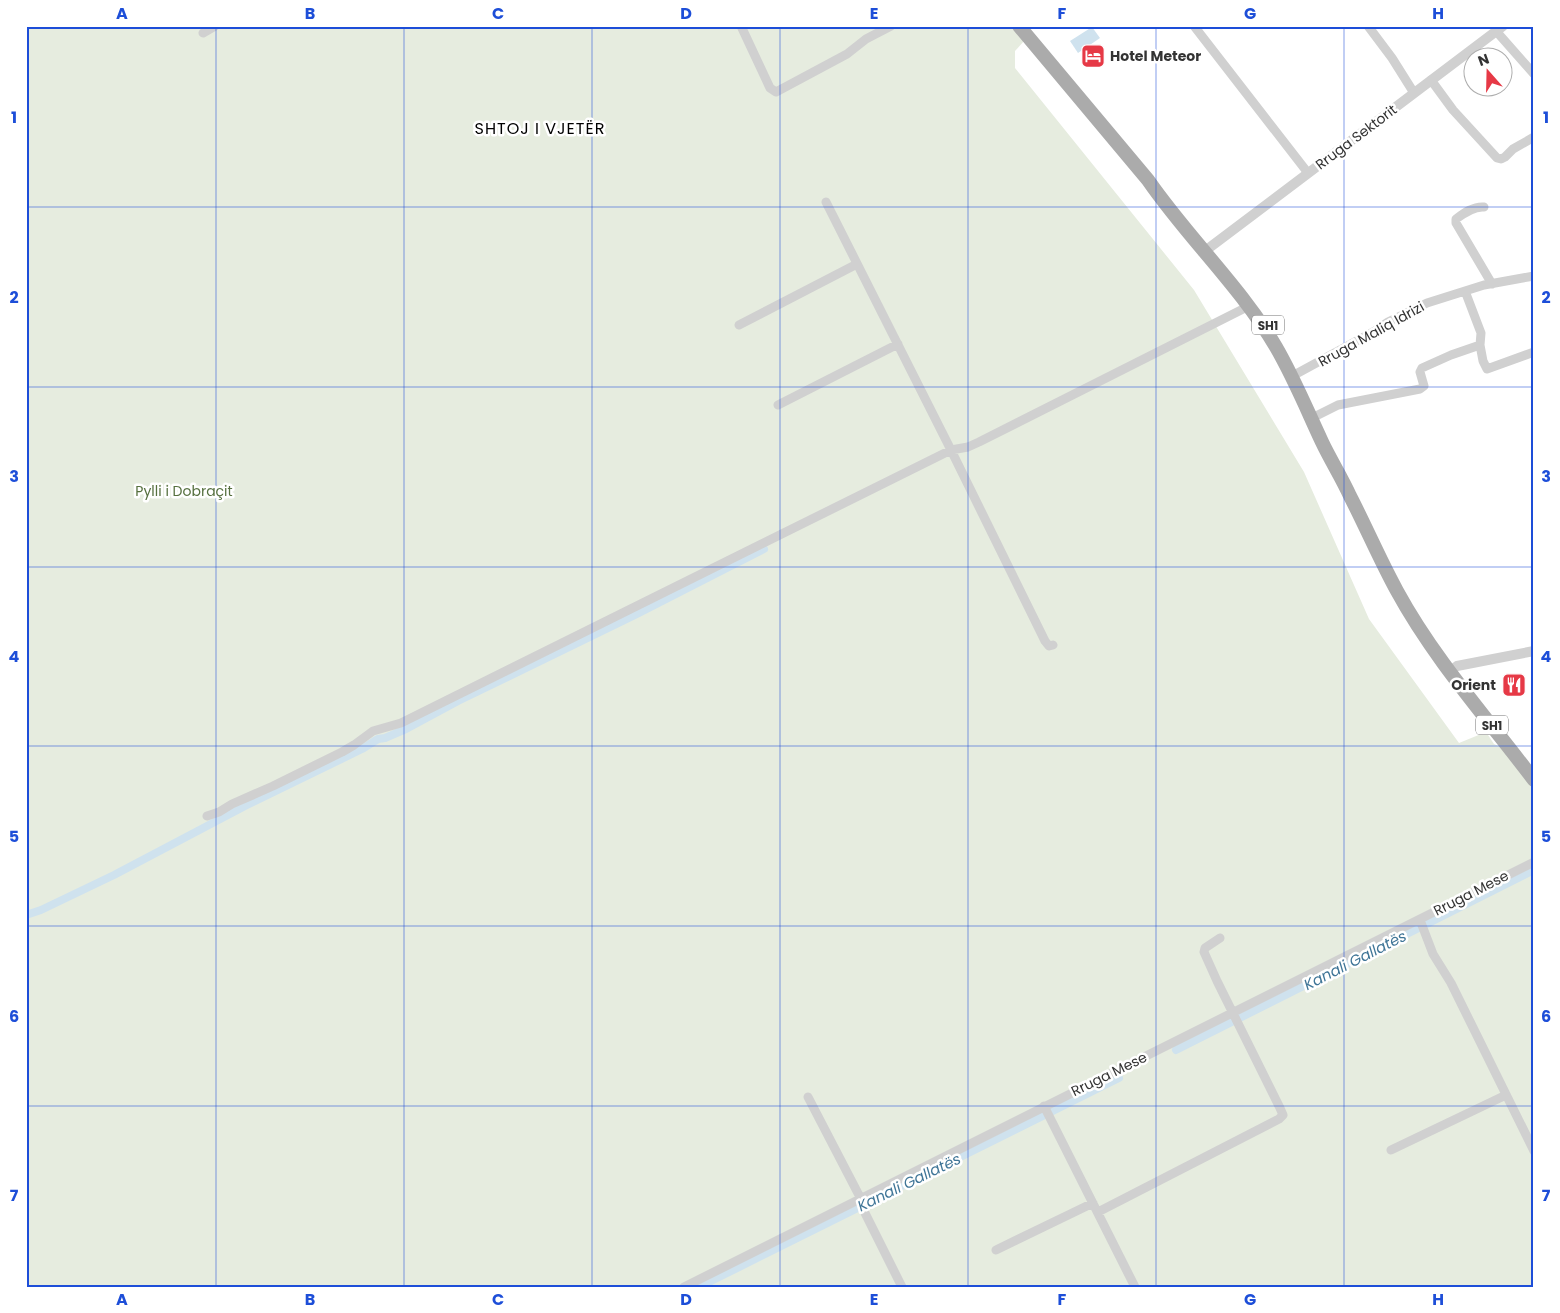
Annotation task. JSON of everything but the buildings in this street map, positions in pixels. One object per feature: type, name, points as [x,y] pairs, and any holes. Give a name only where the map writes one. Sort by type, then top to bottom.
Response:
[{"type":"main road","name":"SH1","points":[[1019,26],[1148,180],[1165,196],[1250,306],[1277,348],[1400,596],[1424,636],[1532,774]]},
{"type":"main road","name":"SH1","points":[[1207,250],[1240,286],[1262,317],[1296,374],[1341,470],[1350,494]]},
{"type":"street","points":[[203,33],[215,26]]},
{"type":"street","points":[[741,26],[770,88],[776,92],[847,54],[866,40],[891,26]]},
{"type":"street","points":[[1194,26],[1308,173]]},
{"type":"street","points":[[1368,26],[1392,58],[1414,93]]},
{"type":"street","points":[[1495,29],[1534,74]]},
{"type":"street","name":"Rruga Sektorit","points":[[1207,250],[1495,29]]},
{"type":"street","points":[[1431,80],[1453,110],[1497,158],[1505,157],[1513,149],[1534,137]]},
{"type":"street","points":[[826,202],[1045,641],[1049,646],[1053,645]]},
{"type":"street","points":[[1484,207],[1480,206],[1468,211],[1456,219],[1456,223],[1492,284]]},
{"type":"street","points":[[738,325],[858,264]]},
{"type":"street","name":"Rruga Maliq Idrizi","points":[[1296,374],[1404,313],[1428,303],[1492,284],[1534,276]]},
{"type":"street","points":[[1465,291],[1481,333],[1480,344],[1487,369],[1534,352]]},
{"type":"street","points":[[207,816],[219,812],[342,752],[372,732],[410,719],[951,450],[968,447],[979,442],[1116,375],[1250,306]]},
{"type":"street","points":[[778,405],[898,344]]},
{"type":"street","points":[[1316,416],[1338,405],[1420,389],[1424,386],[1420,372],[1422,368],[1480,344]]},
{"type":"street","points":[[1450,671],[1457,666],[1534,651]]},
{"type":"street","name":"Rruga Mese","points":[[684,1287],[862,1203],[1046,1108],[1235,1018],[1534,862]]},
{"type":"street","points":[[1420,922],[1440,967],[1451,983],[1534,1151]]},
{"type":"street","points":[[1098,1212],[1282,1116],[1280,1108],[1204,952],[1205,948],[1220,938]]},
{"type":"street","points":[[1391,1150],[1506,1095]]},
{"type":"street","points":[[808,1097],[902,1287]]},
{"type":"street","points":[[1046,1108],[1135,1287]]},
{"type":"street","points":[[996,1250],[1093,1202]]},
{"type":"green space","name":"Pylli i Dobraçit","points":[[26,26],[1012,26],[1024,41],[1015,51],[1015,68],[1194,290],[1304,472],[1369,619],[1459,743],[1486,732],[1494,744],[1501,747],[1534,790],[1534,836],[1531,838],[1534,846],[1534,1287],[26,1287]]},
{"type":"water","points":[[1092,27],[1100,38],[1078,53],[1070,41]]},
{"type":"waterway","points":[[26,915],[41,910],[114,875],[245,806],[362,749],[378,739],[406,729],[458,701],[637,614],[764,549]]},
{"type":"waterway","name":"Kanali Gallatës","points":[[1176,1050],[1534,870]]},
{"type":"waterway","name":"Kanali Gallatës","points":[[699,1287],[1119,1078]]},
{"type":"place","name":"Hotel Meteor","points":[[1093,56]]},
{"type":"place","name":"Orient","points":[[1514,685]]},
{"type":"district","name":"SHTOJ I VJETËR","points":[[540,128]]}]
